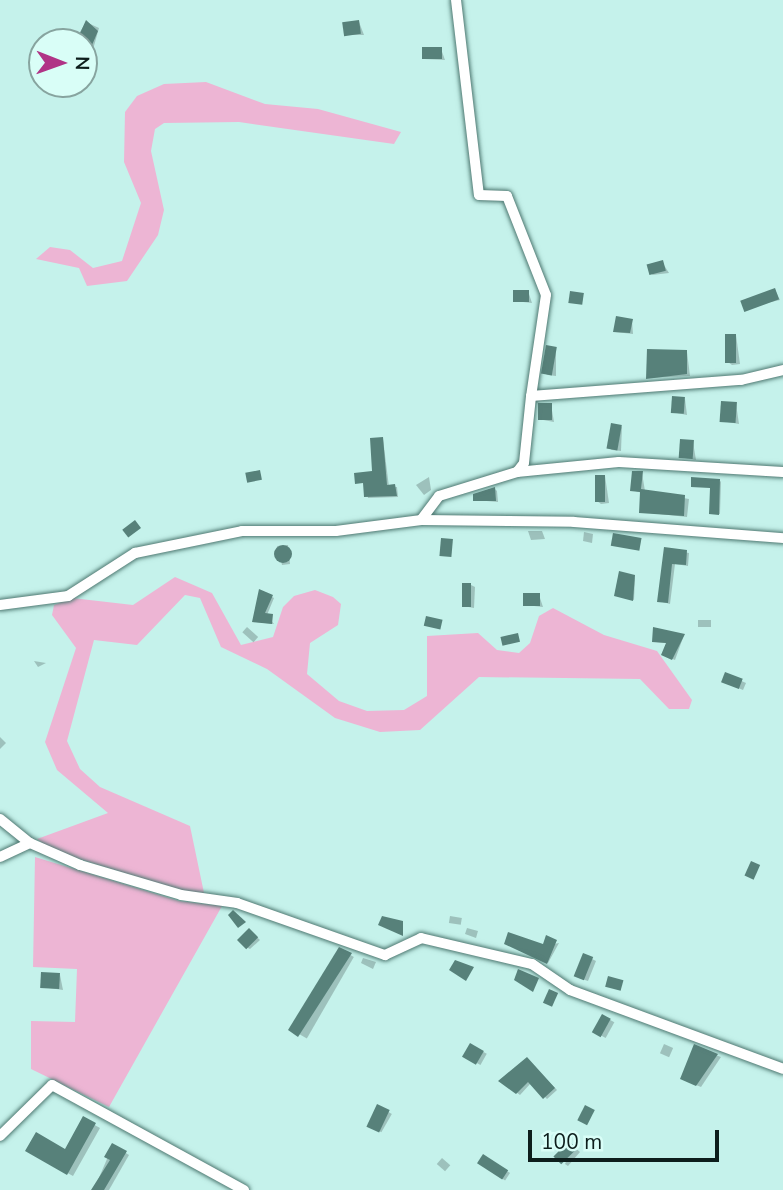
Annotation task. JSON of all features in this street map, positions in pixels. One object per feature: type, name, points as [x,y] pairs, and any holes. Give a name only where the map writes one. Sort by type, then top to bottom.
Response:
[{"type":"street","points":[[456,0],[479,195],[507,196],[546,295],[524,463],[517,472]]},
{"type":"street","points":[[531,396],[741,380],[783,370]]},
{"type":"street","points":[[421,520],[439,496],[517,472],[620,462],[783,472]]},
{"type":"street","points":[[0,605],[68,596],[158,545],[242,531],[336,531],[421,520],[574,522],[783,538]]},
{"type":"street","points":[[0,818],[30,843],[93,869],[181,895],[237,903],[385,955],[421,938],[532,964],[570,990],[783,1069]]},
{"type":"street","points":[[0,857],[30,843]]},
{"type":"street","points":[[0,1136],[52,1086],[244,1190]]},
{"type":"shaded area","points":[[206,82],[265,104],[318,109],[401,132],[394,144],[239,122],[164,123],[155,129],[151,151],[164,210],[158,235],[127,281],[87,286],[79,268],[36,259],[50,247],[70,250],[93,268],[122,261],[141,203],[124,162],[125,112],[137,96],[164,84]]},
{"type":"shaded area","points":[[175,577],[212,593],[241,645],[273,637],[283,607],[294,596],[315,590],[333,597],[341,604],[338,625],[310,643],[307,674],[339,701],[367,711],[404,710],[427,696],[427,636],[478,633],[497,650],[519,653],[530,643],[539,616],[553,608],[604,635],[657,651],[692,700],[689,709],[669,709],[640,679],[479,677],[420,730],[380,732],[335,718],[267,669],[221,647],[200,598],[185,595],[137,645],[94,640],[67,741],[80,769],[100,787],[190,826],[204,893],[182,891],[54,851],[37,839],[108,813],[57,770],[45,742],[76,648],[52,615],[54,605],[72,598],[133,605]]},
{"type":"shaded area","points":[[35,857],[179,901],[222,906],[109,1107],[31,1069],[31,1021],[75,1022],[77,969],[33,967]]},
{"type":"building","points":[[86,20],[95,28],[82,28]]},
{"type":"building","points":[[359,20],[361,34],[344,36],[342,22]]},
{"type":"building","points":[[422,47],[442,47],[442,59],[422,59]]},
{"type":"building","points":[[663,260],[666,271],[649,275],[647,264]]},
{"type":"building","points":[[775,288],[779,299],[744,312],[740,301]]},
{"type":"building","points":[[513,290],[529,290],[529,302],[513,302]]},
{"type":"building","points":[[570,291],[584,293],[582,305],[568,303]]},
{"type":"building","points":[[616,316],[633,319],[630,333],[613,332]]},
{"type":"building","points":[[725,334],[736,334],[736,363],[725,363]]},
{"type":"building","points":[[546,345],[557,347],[552,375],[541,374]]},
{"type":"building","points":[[647,349],[687,350],[687,374],[646,379]]},
{"type":"building","points":[[672,396],[685,397],[684,414],[671,413]]},
{"type":"building","points":[[721,401],[737,402],[735,423],[720,422]]},
{"type":"building","points":[[538,403],[552,403],[552,420],[538,420]]},
{"type":"building","points":[[611,423],[622,425],[617,451],[606,449]]},
{"type":"building","points":[[383,437],[387,485],[395,484],[397,496],[364,497],[363,483],[355,484],[354,473],[372,471],[370,438]]},
{"type":"building","points":[[680,439],[694,440],[693,459],[679,458]]},
{"type":"building","points":[[260,470],[262,480],[247,483],[245,473]]},
{"type":"building","points":[[632,471],[643,471],[641,489],[685,495],[684,516],[639,513],[640,492],[630,491]]},
{"type":"building","points":[[595,475],[605,475],[605,502],[595,502]]},
{"type":"building","points":[[691,477],[720,479],[719,515],[709,514],[710,488],[691,487]]},
{"type":"building","points":[[495,487],[496,501],[473,501],[473,494]]},
{"type":"building","points":[[135,520],[141,528],[128,538],[122,530]]},
{"type":"building","points":[[613,533],[642,538],[639,551],[611,546]]},
{"type":"building","points":[[441,538],[453,539],[451,557],[439,556]]},
{"type":"building","points":[[283,545],[289,548],[292,554],[289,560],[283,563],[277,560],[274,554],[277,548]]},
{"type":"building","points":[[664,547],[687,550],[686,565],[672,564],[668,603],[657,602]]},
{"type":"building","points":[[619,571],[635,575],[633,601],[614,596]]},
{"type":"building","points":[[462,583],[471,583],[471,607],[462,607]]},
{"type":"building","points":[[259,589],[273,595],[265,613],[273,614],[272,624],[252,622]]},
{"type":"building","points":[[523,593],[540,593],[540,606],[523,606]]},
{"type":"building","points":[[426,616],[443,620],[440,630],[424,626]]},
{"type":"building","points":[[653,627],[685,634],[672,660],[661,655],[666,643],[652,642]]},
{"type":"building","points":[[518,633],[520,642],[502,646],[500,637]]},
{"type":"building","points":[[725,672],[743,679],[739,689],[721,682]]},
{"type":"building","points":[[751,861],[760,865],[754,880],[744,876]]},
{"type":"building","points":[[233,910],[246,922],[238,928],[228,915]]},
{"type":"building","points":[[382,916],[403,921],[403,936],[378,925]]},
{"type":"building","points":[[249,928],[258,937],[246,949],[237,940]]},
{"type":"building","points":[[508,932],[543,944],[546,935],[557,940],[547,964],[504,944]]},
{"type":"building","points":[[339,947],[352,953],[298,1037],[288,1030]]},
{"type":"building","points":[[583,953],[593,957],[584,980],[574,976]]},
{"type":"building","points":[[455,960],[474,967],[466,981],[449,970]]},
{"type":"building","points":[[518,969],[539,978],[533,992],[514,980]]},
{"type":"building","points":[[41,972],[60,973],[59,989],[40,988]]},
{"type":"building","points":[[608,976],[623,980],[621,991],[605,987]]},
{"type":"building","points":[[549,989],[558,993],[552,1007],[543,1003]]},
{"type":"building","points":[[602,1014],[611,1019],[601,1037],[592,1032]]},
{"type":"building","points":[[470,1043],[484,1051],[476,1065],[462,1057]]},
{"type":"building","points":[[694,1044],[718,1054],[696,1086],[680,1079]]},
{"type":"building","points":[[527,1057],[555,1088],[543,1099],[528,1082],[516,1094],[498,1081]]},
{"type":"building","points":[[377,1104],[390,1110],[379,1133],[366,1127]]},
{"type":"building","points":[[585,1105],[595,1110],[587,1125],[577,1120]]},
{"type":"building","points":[[83,1116],[96,1123],[67,1175],[25,1151],[36,1132],[65,1149]]},
{"type":"building","points":[[569,1141],[577,1149],[561,1164],[553,1157]]},
{"type":"building","points":[[112,1143],[127,1151],[104,1190],[91,1190],[110,1160],[104,1157]]},
{"type":"building","points":[[483,1154],[508,1170],[502,1180],[477,1163]]}]
